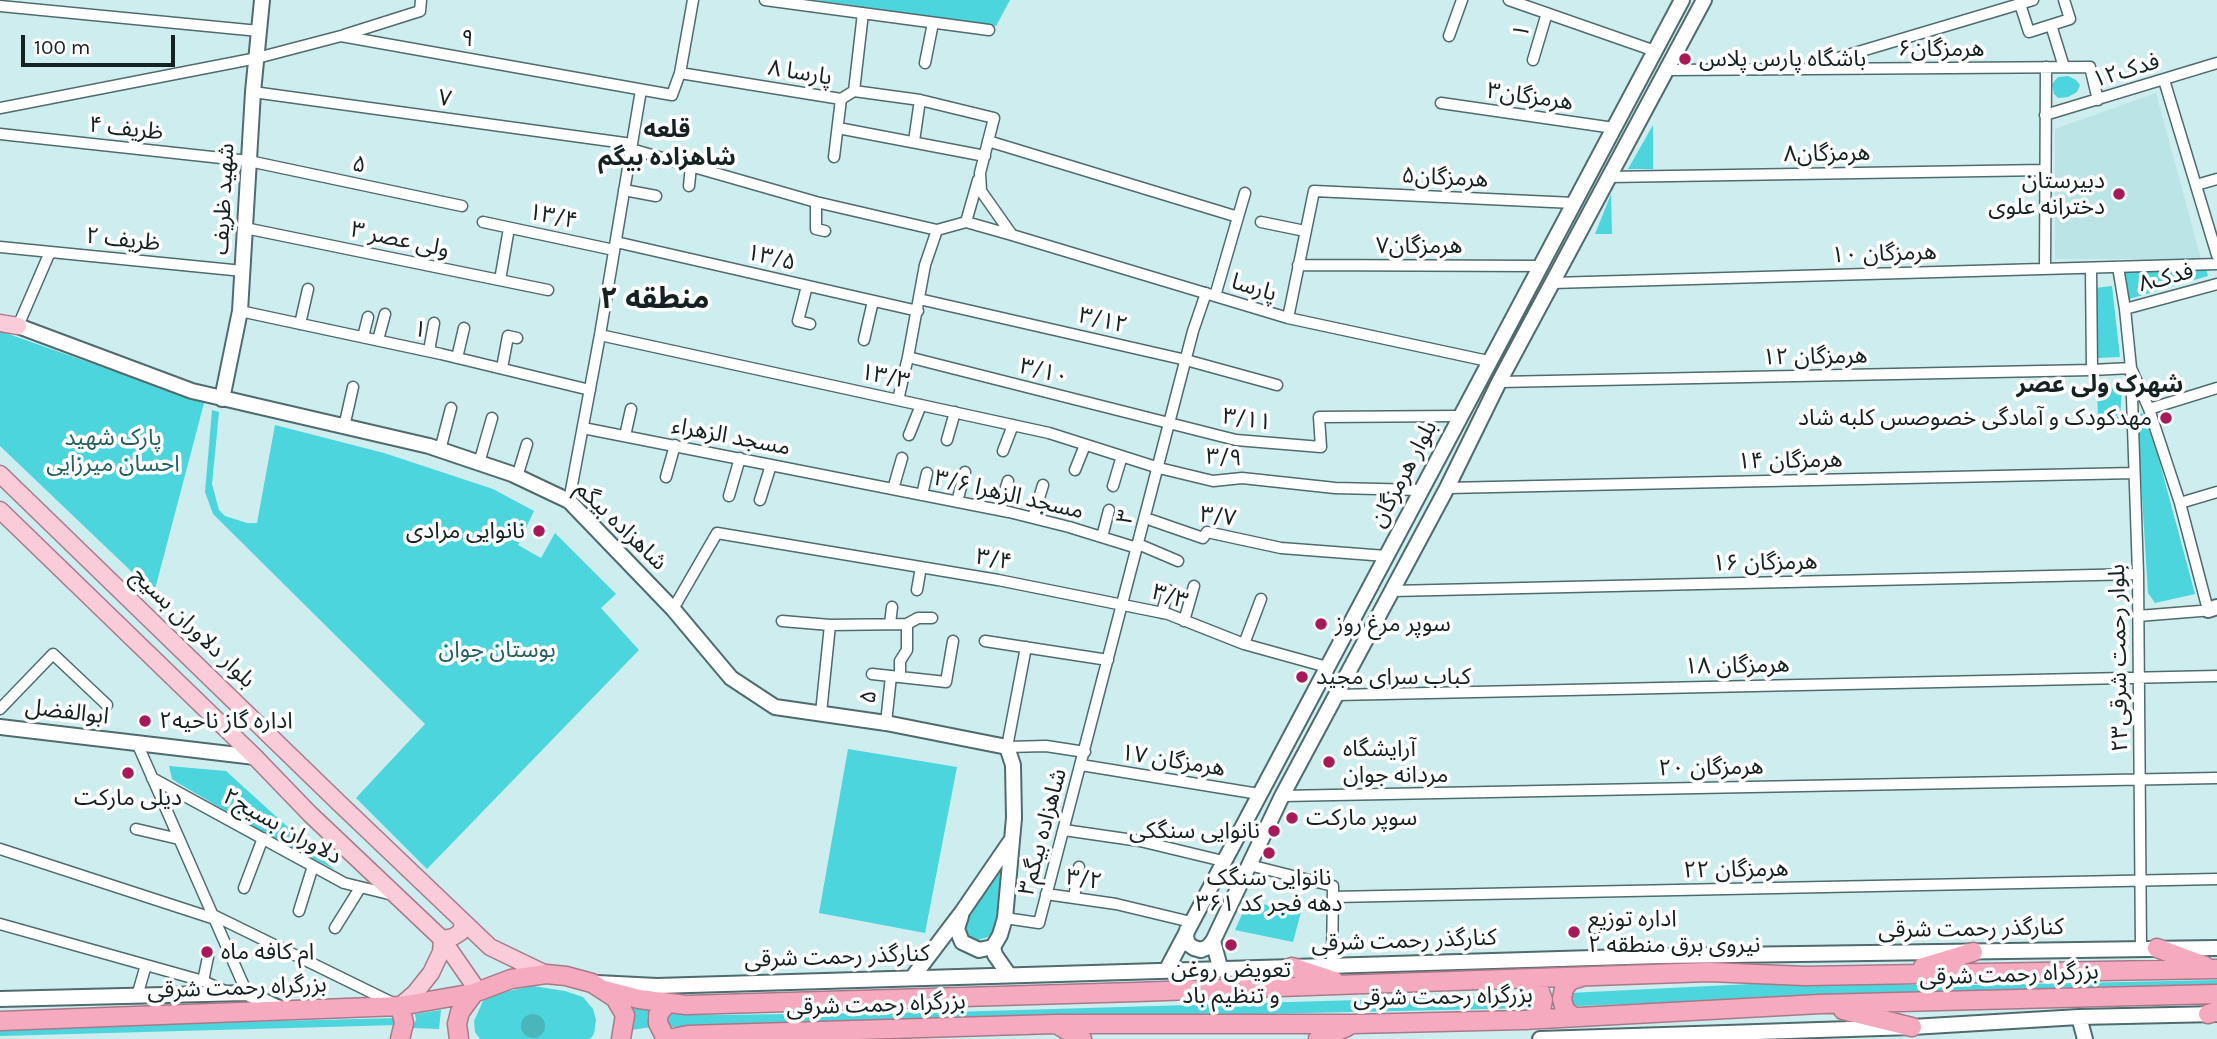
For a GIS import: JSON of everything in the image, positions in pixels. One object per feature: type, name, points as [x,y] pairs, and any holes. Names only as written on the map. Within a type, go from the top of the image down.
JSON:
[{"type":"highway","points":[[2149,948],[2216,969]]},
{"type":"highway","points":[[1899,974],[1973,953]]},
{"type":"highway","points":[[1292,967],[1347,985]]},
{"type":"highway","name":"بزرگراه رحمت شرقی","points":[[0,1021],[400,1006],[476,992],[511,979],[546,974],[566,976],[639,999],[686,1005],[1709,972],[1805,976],[2216,969]]},
{"type":"highway","points":[[1582,977],[1571,980],[1564,988],[1562,999],[1565,1010],[1574,1017],[1585,1018]]},
{"type":"highway","points":[[1520,979],[1531,982],[1539,989],[1543,1000],[1541,1011],[1533,1019],[1523,1020]]},
{"type":"highway","points":[[598,986],[615,998],[625,1015],[621,1039]]},
{"type":"highway","points":[[459,1039],[457,1024],[460,1012],[476,992]]},
{"type":"highway","name":"بزرگراه رحمت شرقی","points":[[668,1039],[688,1035],[1056,1024],[1353,1024],[1523,1020],[1820,1004],[2217,994]]},
{"type":"highway","points":[[667,1003],[658,1015],[658,1023],[668,1039]]},
{"type":"highway","points":[[1820,1004],[1912,1027]]},
{"type":"highway","points":[[400,1006],[404,1023],[400,1039]]},
{"type":"highway","points":[[1056,1024],[1082,1039]]},
{"type":"highway","points":[[1318,1039],[1353,1024]]},
{"type":"main road","points":[[0,320],[19,326]]},
{"type":"main road","name":"بلوار دلاوران بسیج","points":[[0,474],[490,947],[546,974]]},
{"type":"main road","points":[[0,510],[255,757],[310,814],[442,939],[476,992]]},
{"type":"main road","points":[[122,628],[140,609]]},
{"type":"main road","points":[[442,939],[461,932],[463,922]]},
{"type":"main road","points":[[400,1006],[415,993],[437,963],[442,939]]},
{"type":"street","name":"شهید ظریف","points":[[222,399],[240,311],[253,92],[262,0]]},
{"type":"street","points":[[341,37],[420,11],[421,0]]},
{"type":"street","points":[[680,73],[693,0]]},
{"type":"street","points":[[765,0],[989,30]]},
{"type":"street","points":[[1449,36],[1462,0]]},
{"type":"street","points":[[1509,0],[1655,51]]},
{"type":"street","name":"بلوار هرمزگان","points":[[1167,969],[1682,0]]},
{"type":"street","name":"بلوار هرمزگان","points":[[1213,941],[1282,796],[1447,488],[1499,382],[1704,0]]},
{"type":"street","points":[[1801,69],[2033,0]]},
{"type":"street","points":[[2020,4],[2029,32],[2070,19],[2064,0]]},
{"type":"street","points":[[0,6],[259,31]]},
{"type":"street","points":[[854,91],[863,13]]},
{"type":"street","name":"۱","points":[[1533,60],[1547,13]]},
{"type":"street","points":[[925,63],[933,23]]},
{"type":"street","points":[[2052,25],[2064,67]]},
{"type":"street","name":"۹","points":[[0,108],[257,58],[341,37],[672,95],[680,73]]},
{"type":"street","name":"فدک۱۲","points":[[2045,116],[2217,63]]},
{"type":"street","points":[[2045,269],[2046,67]]},
{"type":"street","name":"هرمزگان۶","points":[[1667,70],[2090,67],[2098,100]]},
{"type":"street","name":"۸ پارسا","points":[[680,73],[841,99],[854,91],[920,100],[994,118],[988,141]]},
{"type":"street","points":[[2164,80],[2217,256]]},
{"type":"street","points":[[569,502],[641,90]]},
{"type":"street","name":"۷","points":[[253,92],[631,146],[816,202],[937,230]]},
{"type":"street","points":[[834,157],[841,99]]},
{"type":"street","points":[[914,141],[920,100]]},
{"type":"street","name":"هرمزگان۳","points":[[1441,103],[1614,128]]},
{"type":"street","points":[[838,128],[985,156]]},
{"type":"street","name":"ظریف ۴","points":[[0,134],[249,161]]},
{"type":"street","points":[[898,400],[918,311],[925,265],[937,230],[967,222],[988,141],[1238,217]]},
{"type":"street","name":"۵","points":[[249,161],[462,206]]},
{"type":"street","points":[[689,186],[691,166]]},
{"type":"street","name":"هرمزگان۸","points":[[1608,177],[2045,170]]},
{"type":"street","points":[[980,173],[981,191],[1012,235]]},
{"type":"street","points":[[2196,185],[2217,179]]},
{"type":"street","points":[[624,190],[656,196]]},
{"type":"street","name":"هرمزگان۵","points":[[1305,232],[1314,191],[1574,203]]},
{"type":"street","name":"۳","points":[[1084,752],[1193,331],[1211,295],[1245,193]]},
{"type":"street","points":[[816,202],[816,229],[825,231]]},
{"type":"street","name":"۱۳/۴","points":[[484,222],[615,246]]},
{"type":"street","name":"پارسا","points":[[967,222],[1288,318],[1489,361]]},
{"type":"street","points":[[1261,222],[1305,232],[1288,318]]},
{"type":"street","name":"ولی عصر ۳","points":[[245,228],[548,290]]},
{"type":"street","points":[[500,280],[509,228]]},
{"type":"street","name":"۱۳/۵","points":[[615,246],[918,311]]},
{"type":"street","name":"ظریف ۲","points":[[0,247],[243,271]]},
{"type":"street","points":[[19,326],[50,252]]},
{"type":"street","name":"هرمزگان ۱۰","points":[[1552,283],[2217,264]]},
{"type":"street","name":"هرمزگان۷","points":[[1298,265],[1540,266]]},
{"type":"street","points":[[2118,267],[2131,368],[2149,409],[2214,609],[2138,616]]},
{"type":"street","points":[[2091,268],[2092,370]]},
{"type":"street","name":"فدک۸","points":[[2125,309],[2217,284]]},
{"type":"street","points":[[807,286],[798,321],[810,324]]},
{"type":"street","points":[[300,324],[308,289]]},
{"type":"street","name":"۳/۱۲","points":[[919,299],[1186,360],[1277,385]]},
{"type":"street","points":[[864,340],[873,301]]},
{"type":"street","name":"۱","points":[[240,311],[429,351],[590,390]]},
{"type":"street","points":[[378,340],[385,314]]},
{"type":"street","points":[[363,337],[368,317]]},
{"type":"street","points":[[429,351],[434,323]]},
{"type":"street","name":"شاهزاده بیگم","points":[[19,326],[124,367],[222,399],[440,450],[517,477],[569,502],[673,609],[731,678],[775,706],[886,723],[1007,747]]},
{"type":"street","points":[[457,358],[464,328]]},
{"type":"street","name":"۱۳/۳","points":[[600,335],[1013,425],[1085,444],[1158,468]]},
{"type":"street","points":[[502,368],[508,336],[517,338]]},
{"type":"street","name":"۳/۱۰","points":[[908,357],[1170,424]]},
{"type":"street","name":"هرمزگان ۱۲","points":[[1499,382],[2131,368]]},
{"type":"street","name":"بلوار رحمت شرقی۲۳","points":[[2131,368],[2138,574],[2141,880],[2149,948]]},
{"type":"street","points":[[344,427],[354,387]]},
{"type":"street","points":[[2149,409],[2217,388]]},
{"type":"street","points":[[909,435],[921,405]]},
{"type":"street","points":[[440,450],[451,408]]},
{"type":"street","points":[[625,436],[631,408]]},
{"type":"street","points":[[947,440],[955,412]]},
{"type":"street","name":"۳/۱۱","points":[[1170,424],[1236,440],[1321,447],[1319,417],[1460,416]]},
{"type":"street","points":[[479,463],[492,418]]},
{"type":"street","points":[[1003,451],[1013,425]]},
{"type":"street","name":"مسجد الزهراء","points":[[583,428],[871,485]]},
{"type":"street","points":[[517,477],[527,444]]},
{"type":"street","points":[[1075,470],[1085,444]]},
{"type":"street","points":[[666,477],[675,445]]},
{"type":"street","points":[[1113,486],[1122,456]]},
{"type":"street","points":[[729,496],[740,458]]},
{"type":"street","points":[[893,489],[902,458]]},
{"type":"street","points":[[760,500],[771,465]]},
{"type":"street","name":"۳/۹","points":[[1158,468],[1213,481],[1242,478],[1335,488],[1421,490]]},
{"type":"street","points":[[957,502],[965,472]]},
{"type":"street","name":"هرمزگان ۱۴","points":[[1447,488],[2134,472]]},
{"type":"street","points":[[922,495],[927,473]]},
{"type":"street","points":[[999,510],[1008,481]]},
{"type":"street","name":"مسجد الزهرا ۳/۶","points":[[871,485],[1033,518],[1138,546],[1178,561]]},
{"type":"street","points":[[1033,518],[1043,485]]},
{"type":"street","points":[[2180,503],[2217,492]]},
{"type":"street","points":[[1102,537],[1109,510]]},
{"type":"street","name":"۳/۷","points":[[1152,520],[1203,538],[1207,532],[1281,548],[1386,556]]},
{"type":"street","name":"۳/۴","points":[[673,609],[717,533],[1123,604]]},
{"type":"street","points":[[917,590],[921,567]]},
{"type":"street","name":"هرمزگان ۱۶","points":[[1392,591],[2138,574]]},
{"type":"street","points":[[1184,621],[1194,586]]},
{"type":"street","points":[[1162,613],[1168,590]]},
{"type":"street","points":[[1244,644],[1261,599]]},
{"type":"street","name":"۳/۳","points":[[1123,604],[1162,613],[1244,644],[1327,667]]},
{"type":"street","points":[[890,624],[892,607]]},
{"type":"street","points":[[782,621],[830,625],[907,624],[918,618],[932,618]]},
{"type":"street","name":"۵","points":[[886,723],[900,661],[907,650],[907,624]]},
{"type":"street","points":[[821,713],[830,625]]},
{"type":"street","points":[[872,674],[946,682],[953,641]]},
{"type":"street","points":[[985,641],[1108,660]]},
{"type":"street","points":[[1009,975],[995,955],[993,947],[1005,918],[1015,793],[1013,765],[1007,747],[1026,648]]},
{"type":"street","points":[[0,709],[53,654],[107,705]]},
{"type":"street","name":"هرمزگان ۱۸","points":[[1336,695],[2217,676]]},
{"type":"street","name":"ابوالفضل","points":[[0,727],[255,757]]},
{"type":"street","points":[[137,743],[247,993]]},
{"type":"street","points":[[1007,747],[1046,746],[1084,752]]},
{"type":"street","name":"۳شاهزاده بیگم","points":[[1005,918],[1039,923],[1084,752]]},
{"type":"street","name":"هرمزگان ۱۷","points":[[1081,765],[1259,794]]},
{"type":"street","name":"دلاوران بسیج۲","points":[[152,778],[344,883],[399,897]]},
{"type":"street","name":"هرمزگان ۲۰","points":[[1282,796],[2217,778]]},
{"type":"street","points":[[136,830],[179,839]]},
{"type":"street","points":[[1064,830],[1140,841],[1223,861]]},
{"type":"street","points":[[244,888],[263,838]]},
{"type":"street","points":[[912,978],[1011,841]]},
{"type":"street","points":[[0,849],[214,917],[400,1006]]},
{"type":"street","points":[[299,911],[313,866]]},
{"type":"street","points":[[1249,866],[1333,886],[1332,966]]},
{"type":"street","points":[[1074,898],[1079,867]]},
{"type":"street","name":"هرمزگان ۲۲","points":[[1333,897],[2217,879]]},
{"type":"street","points":[[335,928],[360,888]]},
{"type":"street","name":"۳/۲","points":[[1046,894],[1116,904],[1189,926]]},
{"type":"street","points":[[962,912],[957,929],[962,942],[979,950],[993,947]]},
{"type":"street","points":[[0,925],[203,981],[231,994]]},
{"type":"street","points":[[1189,926],[1186,937],[1188,944],[1194,948],[1201,950],[1213,941]]},
{"type":"street","points":[[1213,941],[1220,967]]},
{"type":"street","name":"کنارگذر رحمت شرقی","points":[[598,986],[1660,956],[2217,948]]},
{"type":"street","points":[[203,981],[208,957]]},
{"type":"street","points":[[137,996],[146,965]]},
{"type":"street","points":[[0,999],[247,993],[286,1011]]},
{"type":"street","points":[[1540,1039],[1912,1027],[2079,1017],[2214,1013]]},
{"type":"street","points":[[2079,1017],[2085,1039]]},
{"type":"shaded area","name":"دبیرستان دخترانه علوی","points":[[2156,93],[2201,259],[2055,259],[2055,129]]},
{"type":"shaded area","points":[[533,1014],[542,1017],[545,1026],[542,1035],[533,1038],[524,1035],[521,1026],[524,1017]]},
{"type":"green space","points":[[815,0],[1010,0],[996,26]]},
{"type":"green space","points":[[2068,76],[2080,85],[2077,92],[2058,98],[2054,94],[2052,84],[2058,77]]},
{"type":"green space","points":[[1653,125],[1653,169],[1628,169]]},
{"type":"green space","points":[[1611,194],[1612,234],[1595,234]]},
{"type":"green space","points":[[2206,268],[2208,276],[2129,299],[2123,270]]},
{"type":"green space","points":[[2112,286],[2120,357],[2098,358],[2095,288]]},
{"type":"green space","name":"پارک شهید احسان میرزایی","points":[[0,331],[204,403],[154,593],[0,446]]},
{"type":"green space","points":[[2122,387],[2120,420],[2098,418],[2097,388]]},
{"type":"green space","name":"بوستان جوان","points":[[212,410],[219,412],[212,484],[219,510],[225,516],[247,523],[257,523],[275,425],[384,453],[493,489],[534,511],[518,545],[541,558],[555,533],[616,594],[601,608],[639,650],[427,869],[356,798],[425,724],[213,514],[205,492]]},
{"type":"green space","points":[[2143,413],[2158,456],[2195,594],[2155,603],[2148,593],[2137,415]]},
{"type":"green space","points":[[848,749],[957,767],[925,933],[819,913]]},
{"type":"green space","points":[[169,766],[226,771],[334,869],[279,842],[178,783],[172,779]]},
{"type":"green space","points":[[1005,858],[999,914],[994,930],[988,937],[972,939],[964,929],[965,920]]},
{"type":"green space","points":[[1248,901],[1301,912],[1293,942],[1235,930]]},
{"type":"green space","points":[[2217,980],[2217,989],[1972,996],[1801,995],[1578,1006],[1571,1004],[1569,993],[1811,981],[1983,985]]},
{"type":"green space","points":[[533,986],[583,997],[593,1009],[596,1020],[594,1034],[590,1039],[480,1039],[475,1032],[474,1021],[483,1001],[499,993]]},
{"type":"green space","points":[[1529,995],[1536,1001],[1533,1008],[668,1027],[664,1023],[667,1013],[715,1015],[951,1012]]},
{"type":"green space","points":[[632,1008],[650,1010],[647,1016],[652,1027],[631,1030]]},
{"type":"green space","points":[[441,1010],[439,1029],[412,1028],[416,1020],[415,1014]]},
{"type":"green space","points":[[397,1018],[398,1025],[0,1036],[0,1028]]},
{"type":"place","name":"باشگاه پارس پلاس","points":[[1685,59]]},
{"type":"place","name":"دبیرستان دخترانه علوی","points":[[2119,194]]},
{"type":"place","name":"مهدکودک و آمادگی خصوصس کلبه شاد","points":[[2166,418]]},
{"type":"place","name":"نانوایی مرادی","points":[[539,531]]},
{"type":"place","name":"سوپر مرغ روز","points":[[1321,624]]},
{"type":"place","name":"کباب سرای مجید","points":[[1302,677]]},
{"type":"place","name":"اداره گاز ناحیه۲","points":[[145,721]]},
{"type":"place","name":"آرایشگاه مردانه جوان","points":[[1329,762]]},
{"type":"place","name":"دیلی مارکت","points":[[128,773]]},
{"type":"place","name":"سوپر مارکت","points":[[1292,818]]},
{"type":"place","name":"نانوایی سنگکی","points":[[1274,831]]},
{"type":"place","name":"نانوایی سنگک دهه فجر کد ۳۶۱","points":[[1269,853]]},
{"type":"place","name":"اداره توزیع نیروی برق منطقه ۲","points":[[1574,932]]},
{"type":"place","name":"تعویض روغن و تنظیم باد","points":[[1231,945]]},
{"type":"place","name":"ام کافه ماه","points":[[207,952]]},
{"type":"district","name":"قلعه شاهزاده بیگم","points":[[667,144]]},
{"type":"district","name":"منطقه ۲","points":[[655,299]]},
{"type":"district","name":"شهرک ولی عصر","points":[[2100,385]]}]
